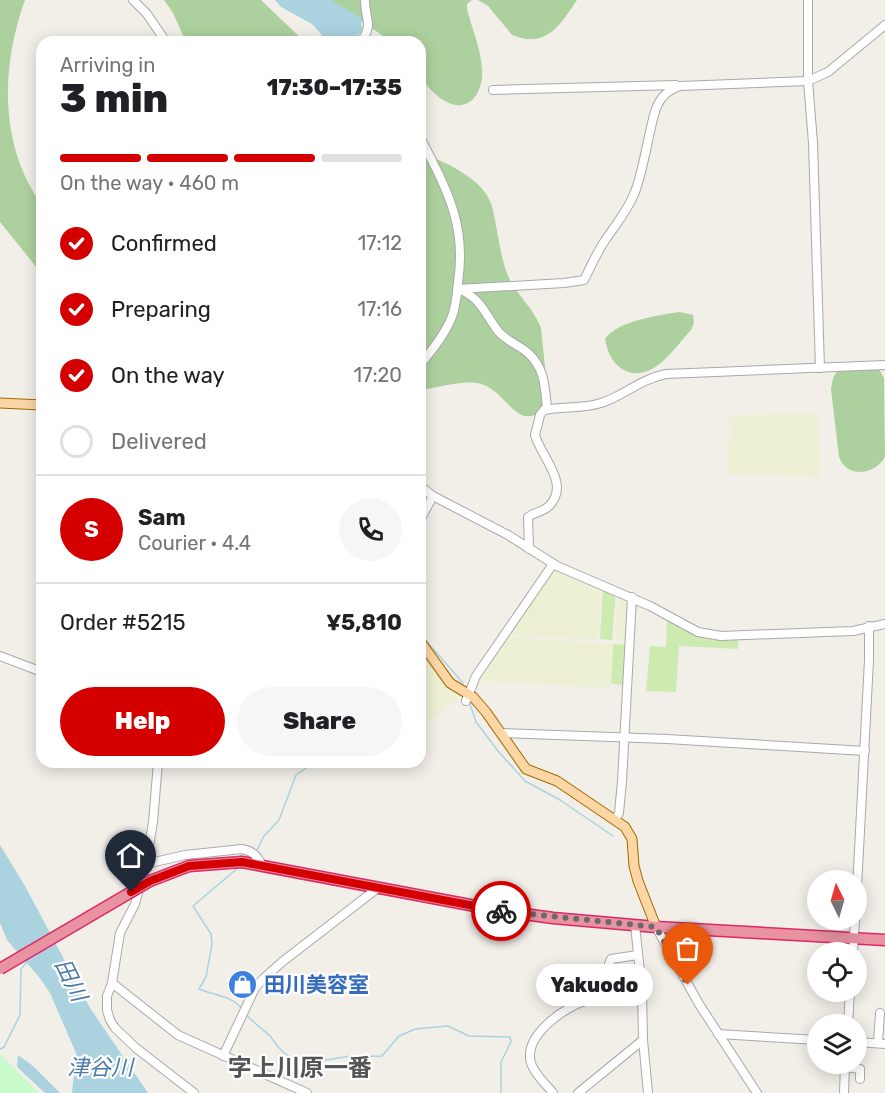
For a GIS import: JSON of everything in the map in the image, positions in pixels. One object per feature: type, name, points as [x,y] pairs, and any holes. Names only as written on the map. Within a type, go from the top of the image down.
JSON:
[{"type":"highway","points":[[0,969],[150,881],[189,866],[260,861],[502,911],[635,926],[885,940]]},
{"type":"main road","points":[[0,403],[36,405]]},
{"type":"main road","points":[[426,649],[450,683],[486,712],[526,769],[557,781],[625,826],[632,839],[634,866],[638,881],[656,927]]},
{"type":"street","points":[[133,0],[147,14],[162,36]]},
{"type":"street","points":[[365,0],[365,11],[369,24],[365,36]]},
{"type":"street","points":[[808,0],[808,81],[813,143],[820,368]]},
{"type":"street","points":[[493,90],[808,81],[828,72],[885,26]]},
{"type":"street","points":[[457,289],[584,280],[601,248],[624,215],[635,192],[658,103],[670,90],[680,86]]},
{"type":"street","points":[[426,149],[440,176],[457,220],[461,252],[454,311],[447,328],[426,357]]},
{"type":"street","points":[[457,289],[478,301],[502,334],[534,360],[545,382],[547,409]]},
{"type":"street","points":[[529,549],[528,517],[548,507],[554,500],[556,490],[554,470],[536,435],[540,415],[547,409],[601,404],[655,376],[885,365]]},
{"type":"street","points":[[426,491],[508,535],[553,564],[632,597],[698,632],[711,636],[854,631],[885,624]]},
{"type":"street","points":[[426,509],[433,496]]},
{"type":"street","points":[[468,698],[476,675],[553,564]]},
{"type":"street","points":[[615,820],[619,813],[632,597]]},
{"type":"street","points":[[858,870],[869,626]]},
{"type":"street","points":[[0,656],[36,670]]},
{"type":"street","points":[[501,732],[865,751]]},
{"type":"street","points":[[153,768],[157,775]]},
{"type":"street","points":[[158,768],[146,864],[135,904],[120,933],[107,1010],[116,1028],[136,1048],[194,1093]]},
{"type":"street","points":[[146,864],[185,855],[228,849],[250,850],[260,861]]},
{"type":"street","points":[[223,1056],[255,988],[282,962],[379,887]]},
{"type":"street","points":[[635,926],[642,991],[643,1040],[648,1093]]},
{"type":"street","points":[[656,927],[699,1004],[757,1093]]},
{"type":"street","points":[[854,930],[854,942]]},
{"type":"street","points":[[612,996],[609,964],[611,959],[638,955]]},
{"type":"street","points":[[112,983],[178,1035],[308,1093]]},
{"type":"street","points":[[553,1093],[534,1070],[530,1060],[532,1046],[543,1028],[578,1004],[642,991]]},
{"type":"street","points":[[880,1013],[881,1044]]},
{"type":"street","points":[[718,1034],[807,1039]]},
{"type":"street","points":[[578,1093],[643,1040]]},
{"type":"street","points":[[844,1093],[845,1074]]},
{"type":"street","points":[[860,1074],[860,1079]]},
{"type":"green space","points":[[0,0],[25,0],[11,53],[8,107],[18,158],[36,195],[36,267],[0,222]]},
{"type":"green space","points":[[164,0],[261,0],[299,36],[183,36]]},
{"type":"green space","points":[[324,0],[472,0],[467,4],[467,9],[482,69],[482,78],[477,93],[473,99],[460,105],[443,100],[426,84],[426,36],[382,36]]},
{"type":"green space","points":[[478,0],[577,0],[565,18],[551,32],[543,37],[524,39],[512,35],[488,6]]},
{"type":"green space","points":[[426,155],[462,172],[481,187],[488,196],[509,278],[541,328],[549,404],[538,413],[529,416],[521,415],[491,389],[481,384],[459,383],[426,389]]},
{"type":"green space","points":[[680,312],[693,315],[694,323],[691,330],[662,362],[644,372],[635,373],[624,370],[613,361],[605,339],[611,333],[628,323]]},
{"type":"green space","points":[[868,365],[879,369],[884,378],[885,457],[875,468],[861,472],[848,469],[839,457],[831,389],[833,378],[839,368]]},
{"type":"green space","points":[[818,414],[820,477],[728,474],[731,434],[728,416]]},
{"type":"green space","points":[[549,567],[601,586],[598,640],[507,635]]},
{"type":"green space","points":[[603,587],[616,592],[612,640],[600,639]]},
{"type":"green space","points":[[618,593],[632,599],[629,641],[615,640]]},
{"type":"green space","points":[[667,618],[701,636],[717,640],[738,640],[738,649],[679,646],[676,692],[646,691],[650,646],[666,647]]},
{"type":"green space","points":[[504,637],[613,644],[610,688],[476,681]]},
{"type":"green space","points":[[613,644],[628,645],[626,685],[611,684]]},
{"type":"green space","points":[[426,659],[446,684],[461,696],[426,724]]},
{"type":"green space","points":[[0,1054],[39,1093],[0,1093]]},
{"type":"water","points":[[275,0],[331,0],[361,18],[362,30],[358,36],[323,36],[312,24],[281,7]]},
{"type":"water","name":"津谷川","points":[[0,845],[25,886],[90,1008],[148,1093],[72,1093],[76,1053],[50,993],[7,940],[0,923]]},
{"type":"water","name":"津谷川","points":[[18,1055],[33,1066],[60,1093],[45,1093],[17,1067]]},
{"type":"waterway","points":[[426,641],[463,683]]},
{"type":"waterway","points":[[469,701],[476,722],[525,781],[560,800],[613,836]]},
{"type":"waterway","points":[[256,852],[264,836],[279,820],[296,775],[306,768]]},
{"type":"waterway","points":[[239,867],[193,906],[211,934],[212,944],[206,977],[199,989],[227,998],[241,1008]]},
{"type":"waterway","points":[[0,1049],[4,1047],[20,1015],[21,969],[27,962]]},
{"type":"waterway","points":[[246,1014],[270,1036],[286,1055],[310,1062],[354,1056],[382,1056],[399,1036],[415,1029],[448,1026],[469,1036],[510,1037],[511,1042],[501,1062],[501,1093]]},
{"type":"way so far","points":[[501,911],[656,927],[688,985]]},
{"type":"place","name":"田川美容室","points":[[243,984]]},
{"type":"place","name":"Yakuodo","points":[[688,985]]},
{"type":"district","name":"字上川原一番","points":[[300,1068]]},
{"type":"route","points":[[131,892],[150,881],[189,866],[242,862],[501,911]]},
{"type":"water label","name":"田川","points":[[71,980]]}]
